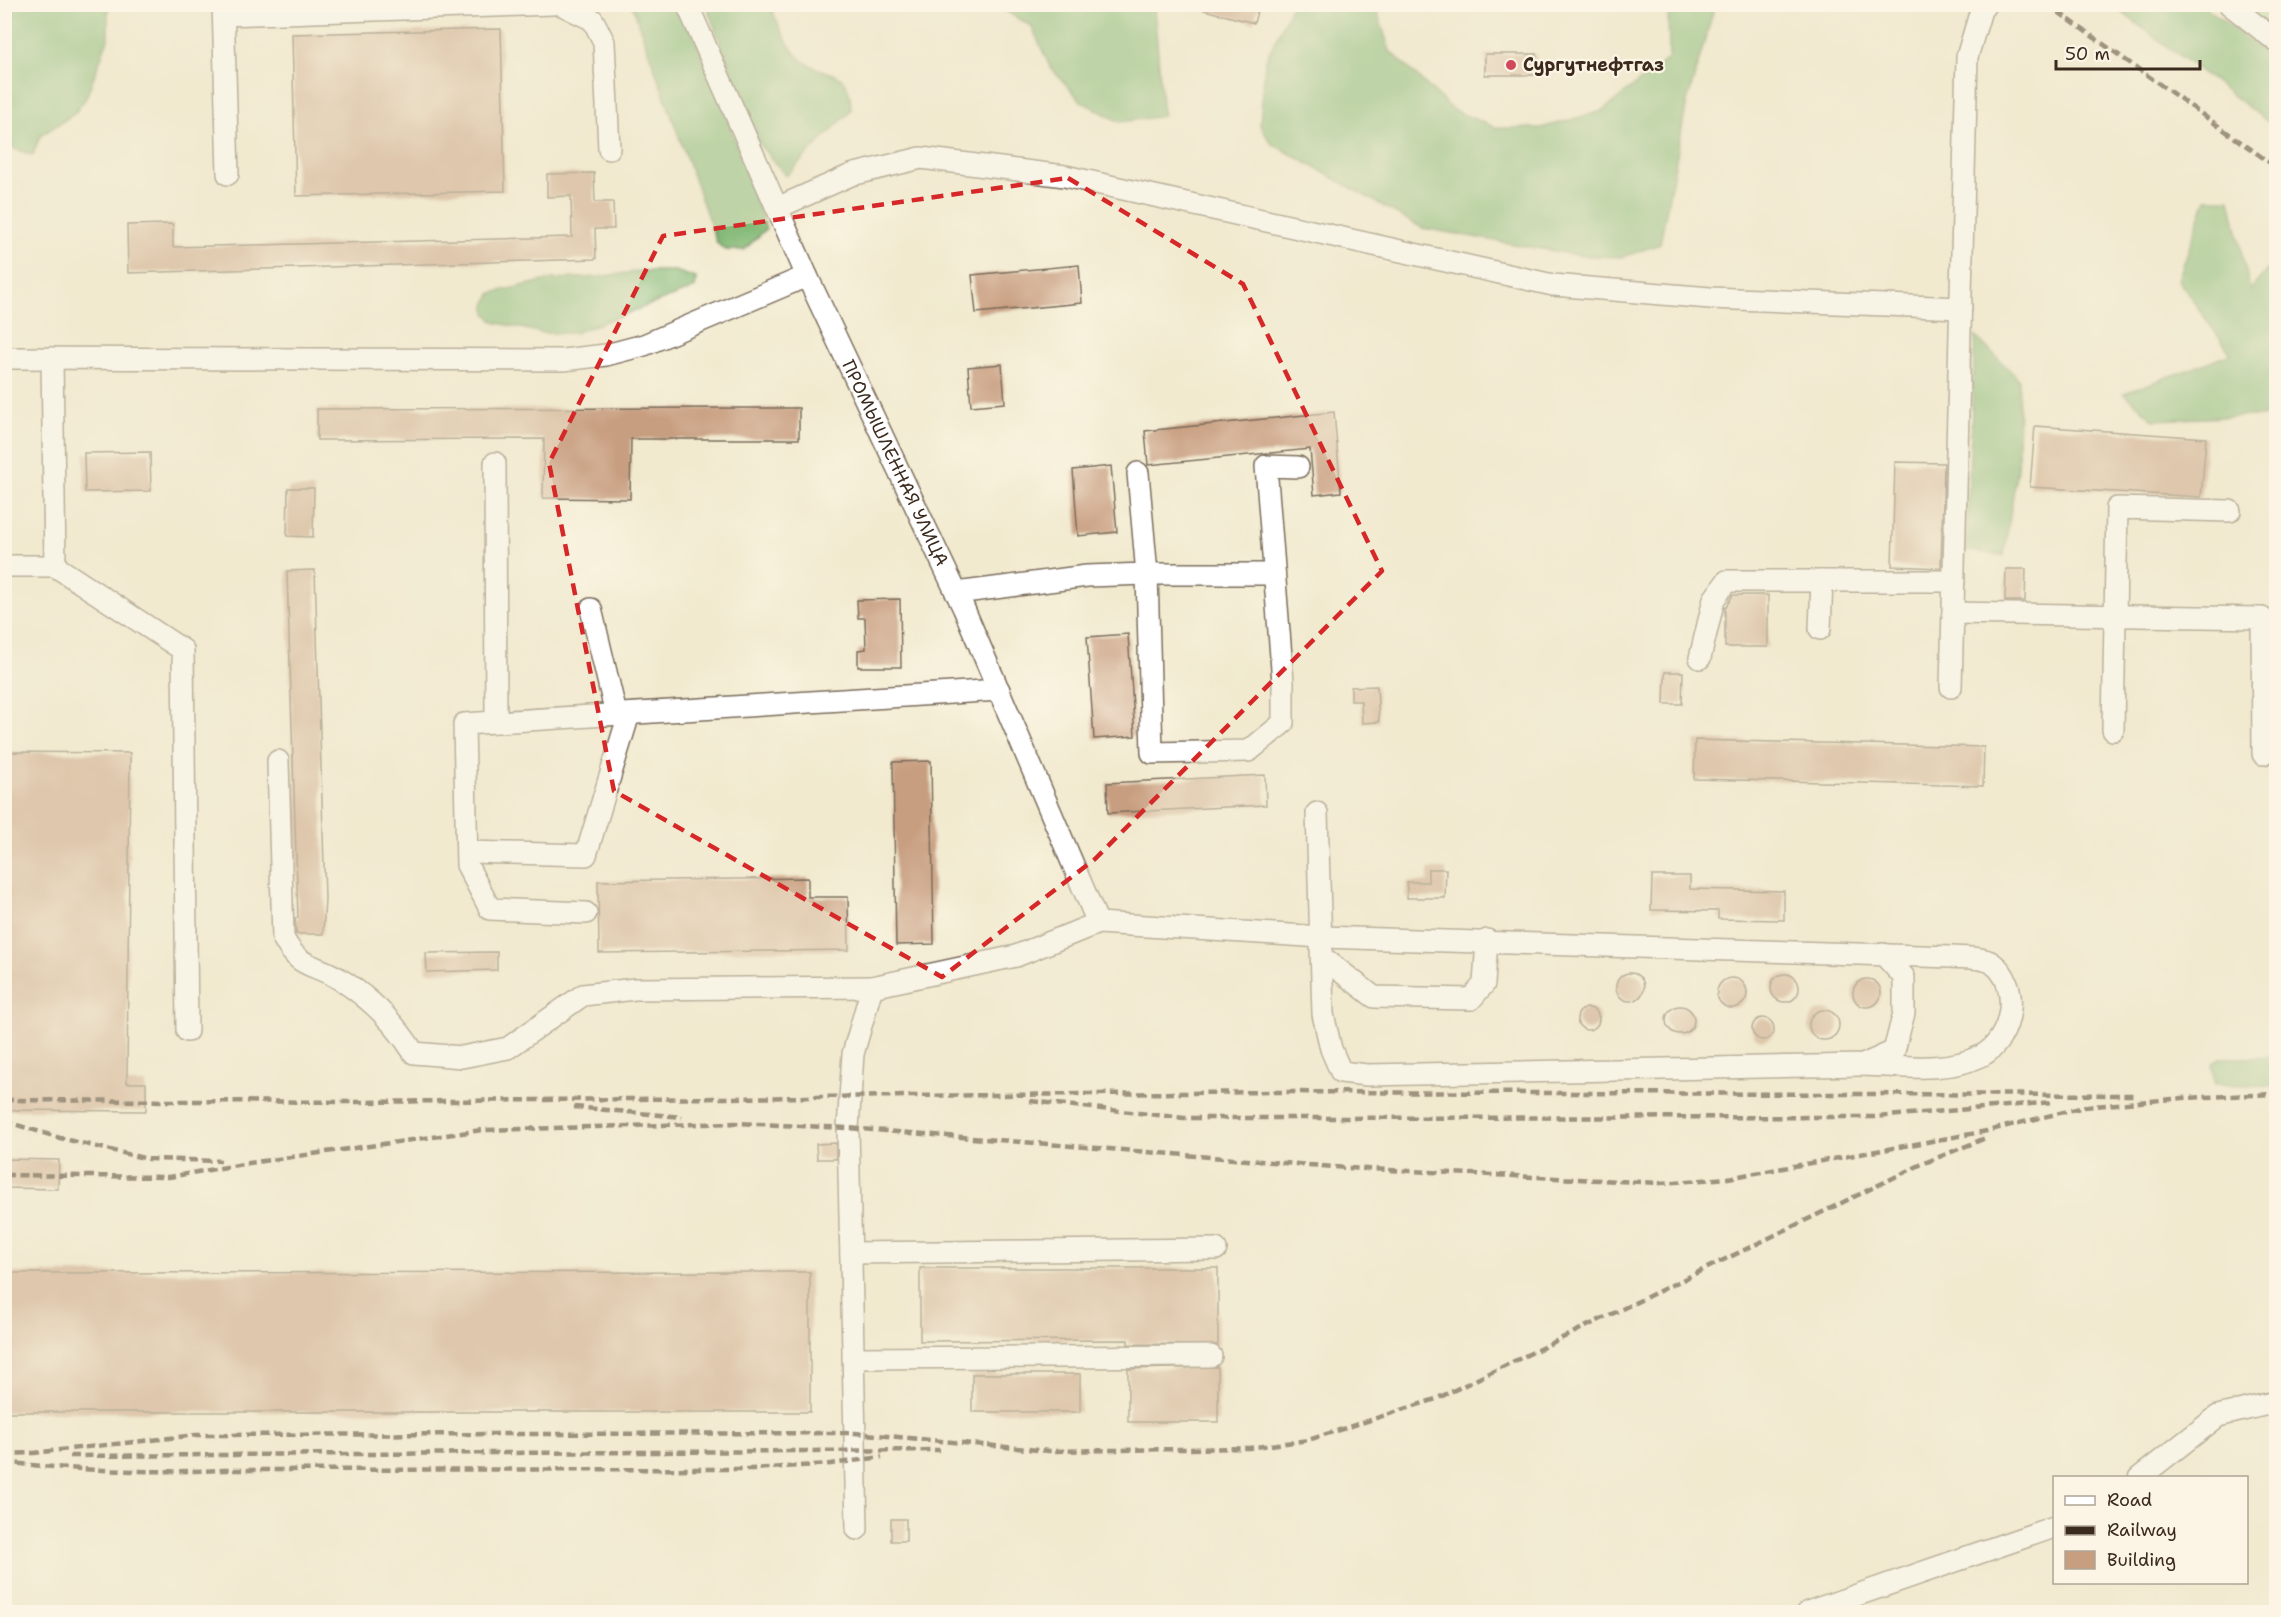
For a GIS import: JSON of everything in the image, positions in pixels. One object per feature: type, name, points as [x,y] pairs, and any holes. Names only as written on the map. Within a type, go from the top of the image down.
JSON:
[{"type":"street","points":[[228,174],[224,10],[553,4]]},
{"type":"street","points":[[560,4],[593,20],[604,42],[609,148]]},
{"type":"street","name":"ПРОМЫШЛЕННАЯ УЛИЦА","points":[[687,4],[807,276],[956,593],[1098,923]]},
{"type":"street","points":[[1951,687],[1967,57],[1981,10],[1986,4]]},
{"type":"street","points":[[2229,4],[2277,41]]},
{"type":"street","points":[[777,208],[851,176],[921,158],[1065,176],[1553,285],[1710,298],[1961,308]]},
{"type":"street","points":[[4,358],[564,360],[606,355],[644,345],[807,276]]},
{"type":"street","points":[[52,358],[55,566]]},
{"type":"street","points":[[495,463],[496,722]]},
{"type":"street","points":[[1138,472],[1147,573],[1152,753],[1249,751],[1283,723],[1283,681],[1266,466],[1298,467]]},
{"type":"street","points":[[2113,730],[2116,508],[2230,511]]},
{"type":"street","points":[[4,566],[55,566],[183,650],[187,1030]]},
{"type":"street","points":[[956,593],[1002,585],[1087,576],[1147,573],[1274,574]]},
{"type":"street","points":[[1700,658],[1714,599],[1727,580],[1954,580]]},
{"type":"street","points":[[1820,629],[1822,580]]},
{"type":"street","points":[[467,852],[586,855],[623,714],[591,609]]},
{"type":"street","points":[[1953,613],[2262,618],[2263,754]]},
{"type":"street","points":[[586,913],[490,909],[467,865],[464,724],[999,690]]},
{"type":"street","points":[[278,761],[283,938],[294,957],[337,978],[375,1005],[414,1053],[462,1057],[508,1048],[583,995],[635,989],[872,987],[1016,956],[1098,923],[1322,947],[1486,940],[1883,954],[1990,961],[2006,976],[2011,993],[2011,1010],[1996,1042],[1983,1055],[1961,1064],[1929,1067],[1863,1065],[1367,1076],[1341,1072],[1331,1049],[1323,1014],[1322,947],[1317,813]]},
{"type":"street","points":[[1322,947],[1374,997],[1471,999],[1484,984],[1486,940]]},
{"type":"street","points":[[1863,1065],[1894,1051],[1904,1013],[1904,977],[1883,954]]},
{"type":"street","points":[[857,1529],[848,1128],[853,1054],[872,987]]},
{"type":"street","points":[[851,1253],[1216,1250]]},
{"type":"street","points":[[853,1358],[1211,1356]]},
{"type":"street","points":[[2142,1476],[2218,1416],[2277,1402]]},
{"type":"street","points":[[1808,1612],[2053,1528]]},
{"type":"highlighted area","points":[[1068,178],[1243,284],[1382,571],[1095,859],[942,977],[614,791],[549,463],[663,236]]},
{"type":"green space","points":[[4,5],[108,5],[108,39],[86,98],[74,114],[40,136],[33,155],[12,148],[5,123]]},
{"type":"green space","points":[[632,5],[681,5],[723,106],[766,229],[744,250],[725,250],[717,243]]},
{"type":"green space","points":[[706,5],[770,5],[783,35],[797,56],[812,66],[837,76],[847,86],[851,111],[786,176],[759,144]]},
{"type":"green space","points":[[996,5],[1154,5],[1163,116],[1120,122],[1082,102],[1050,67],[1032,27]]},
{"type":"green space","points":[[1292,5],[1378,5],[1377,11],[1390,51],[1453,110],[1497,128],[1541,128],[1602,111],[1669,58],[1668,5],[1715,5],[1687,102],[1660,244],[1623,257],[1582,256],[1422,228],[1271,143],[1260,125],[1265,62]]},
{"type":"green space","points":[[2112,5],[2203,5],[2276,61],[2276,128]]},
{"type":"green space","points":[[2241,5],[2276,5],[2276,22],[2264,23]]},
{"type":"green space","points":[[2206,199],[2230,199],[2250,290],[2276,260],[2276,415],[2154,420],[2124,393],[2231,354],[2178,280]]},
{"type":"green space","points":[[641,271],[675,271],[696,278],[695,288],[574,333],[543,333],[494,322],[486,313],[486,303],[492,293],[552,279],[598,277]]},
{"type":"green space","points":[[1975,336],[2019,379],[2018,461],[2004,556],[1966,550]]},
{"type":"green space","points":[[2276,1057],[2276,1086],[2215,1084],[2212,1064],[2221,1058]]},
{"type":"building","points":[[1205,4],[1259,4],[1254,23],[1204,10]]},
{"type":"building","points":[[501,29],[505,191],[296,196],[292,34]]},
{"type":"building","name":"Сургутнефтгаз","points":[[1485,54],[1536,54],[1536,75],[1485,75]]},
{"type":"building","points":[[594,173],[595,202],[613,202],[614,229],[595,229],[596,259],[128,273],[127,225],[173,224],[173,247],[572,237],[571,196],[547,197],[547,174]]},
{"type":"building","points":[[1079,265],[1082,303],[976,313],[972,275]]},
{"type":"building","points":[[1002,364],[1005,403],[971,406],[968,367]]},
{"type":"building","points":[[799,408],[799,439],[631,439],[630,499],[543,498],[544,439],[317,440],[317,409]]},
{"type":"building","points":[[1334,412],[1341,492],[1314,495],[1310,449],[1148,465],[1145,431]]},
{"type":"building","points":[[2035,426],[2206,438],[2201,497],[2030,487]]},
{"type":"building","points":[[150,452],[151,491],[85,492],[84,453]]},
{"type":"building","points":[[1895,462],[1944,463],[1941,568],[1892,566]]},
{"type":"building","points":[[1111,466],[1117,532],[1078,536],[1073,470]]},
{"type":"building","points":[[288,488],[314,488],[313,537],[287,536]]},
{"type":"building","points":[[2006,569],[2026,569],[2025,601],[2005,601]]},
{"type":"building","points":[[315,570],[325,899],[323,934],[296,934],[295,918],[298,918],[287,571]]},
{"type":"building","points":[[1733,595],[1768,595],[1768,647],[1725,647],[1725,608]]},
{"type":"building","points":[[900,599],[901,667],[858,667],[858,650],[866,649],[865,618],[858,618],[857,600]]},
{"type":"building","points":[[1128,634],[1135,736],[1094,739],[1087,637]]},
{"type":"building","points":[[1665,672],[1683,672],[1682,704],[1664,704]]},
{"type":"building","points":[[1377,686],[1379,722],[1362,723],[1361,701],[1351,701],[1351,687]]},
{"type":"building","points":[[1695,740],[1984,747],[1983,786],[1694,779]]},
{"type":"building","points":[[4,752],[130,753],[127,1083],[146,1083],[146,1111],[4,1110]]},
{"type":"building","points":[[931,761],[934,944],[896,945],[893,762]]},
{"type":"building","points":[[1265,775],[1266,805],[1108,813],[1107,783]]},
{"type":"building","points":[[1428,869],[1446,869],[1445,898],[1407,898],[1407,882],[1428,882]]},
{"type":"building","points":[[1652,876],[1690,876],[1690,889],[1784,891],[1784,920],[1718,919],[1718,911],[1651,910]]},
{"type":"building","points":[[808,878],[808,897],[848,897],[849,950],[599,953],[598,881]]},
{"type":"building","points":[[497,952],[497,970],[427,972],[426,953]]},
{"type":"building","points":[[1630,973],[1640,977],[1644,987],[1640,997],[1630,1001],[1620,997],[1616,987],[1620,977]]},
{"type":"building","points":[[1785,974],[1795,978],[1799,988],[1795,998],[1785,1002],[1775,998],[1771,988],[1775,978]]},
{"type":"building","points":[[1732,978],[1743,982],[1747,993],[1743,1004],[1732,1008],[1721,1004],[1717,993],[1721,982]]},
{"type":"building","points":[[1867,979],[1877,983],[1881,993],[1877,1003],[1867,1007],[1857,1003],[1853,993],[1857,983]]},
{"type":"building","points":[[1680,1006],[1690,1010],[1694,1020],[1690,1030],[1680,1034],[1670,1030],[1666,1020],[1670,1010]]},
{"type":"building","points":[[1588,1008],[1596,1011],[1599,1019],[1596,1027],[1588,1030],[1580,1027],[1577,1019],[1580,1011]]},
{"type":"building","points":[[1824,1010],[1835,1014],[1839,1025],[1835,1036],[1824,1040],[1813,1036],[1809,1025],[1813,1014]]},
{"type":"building","points":[[1763,1018],[1771,1021],[1774,1029],[1771,1037],[1763,1040],[1755,1037],[1752,1029],[1755,1021]]},
{"type":"building","points":[[836,1143],[836,1159],[817,1159],[816,1144]]},
{"type":"building","points":[[4,1159],[59,1160],[58,1189],[4,1188]]},
{"type":"building","points":[[920,1268],[1218,1268],[1218,1345],[1128,1344],[1128,1340],[920,1341]]},
{"type":"building","points":[[810,1272],[810,1412],[4,1412],[4,1273]]},
{"type":"building","points":[[1218,1367],[1218,1422],[1128,1422],[1128,1369]]},
{"type":"building","points":[[972,1374],[1080,1374],[1080,1412],[972,1412]]},
{"type":"building","points":[[891,1519],[906,1519],[906,1541],[891,1541]]},
{"type":"railway","points":[[2047,4],[2276,167]]},
{"type":"railway","points":[[4,1100],[358,1102],[1272,1092],[2134,1095]]},
{"type":"railway","points":[[4,1175],[169,1177],[249,1163],[482,1130],[735,1123],[848,1128],[1347,1168],[1661,1183],[1728,1178],[1987,1131],[2084,1107],[2183,1098],[2276,1094]]},
{"type":"railway","points":[[1030,1101],[1184,1118],[1875,1117],[2054,1102]]},
{"type":"railway","points":[[574,1107],[682,1117]]},
{"type":"railway","points":[[4,1121],[60,1138],[148,1159],[221,1161]]},
{"type":"railway","points":[[4,1454],[34,1453],[196,1435],[855,1433],[1049,1451],[1249,1448],[1308,1440],[1436,1399],[1922,1164],[1988,1137]]},
{"type":"railway","points":[[70,1456],[940,1450]]},
{"type":"railway","points":[[4,1462],[141,1471],[752,1469],[831,1464],[882,1457]]},
{"type":"place","name":"Сургутнефтгаз","points":[[1511,65]]}]
